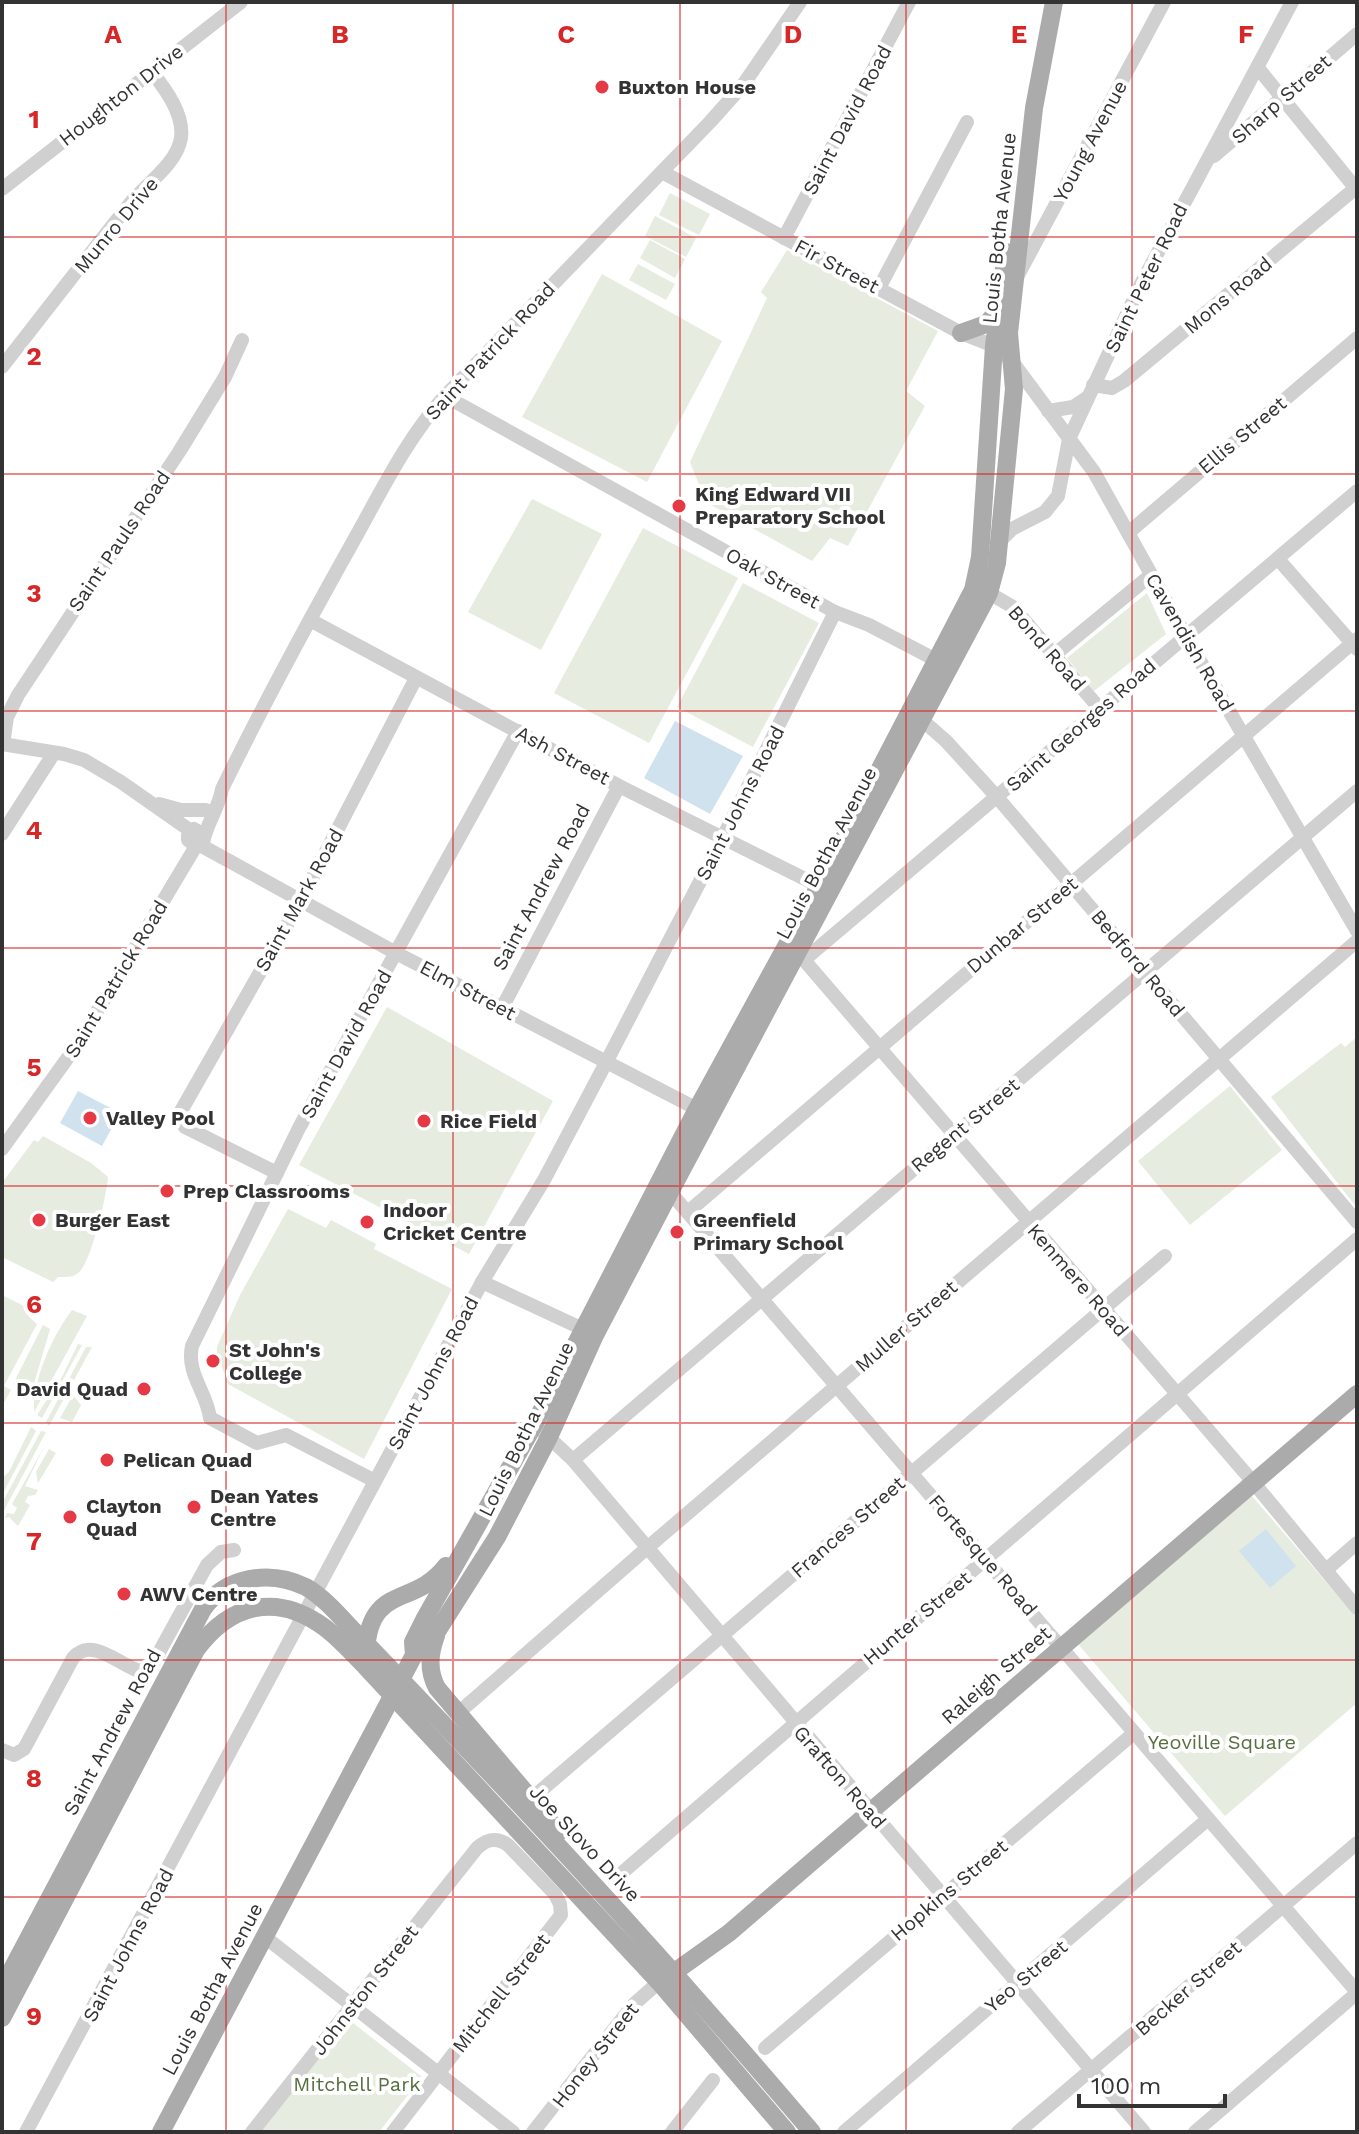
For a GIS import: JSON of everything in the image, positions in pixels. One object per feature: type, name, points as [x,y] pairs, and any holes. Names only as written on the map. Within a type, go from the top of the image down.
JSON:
[{"type":"main road","name":"Louis Botha Avenue","points":[[917,715],[936,660],[964,608],[977,574],[998,311],[1023,107],[1043,2]]},
{"type":"main road","name":"Louis Botha Avenue","points":[[411,1662],[413,1642],[704,1113],[917,715],[989,593],[997,563],[1014,389],[1009,333],[1034,108],[1054,2]]},
{"type":"main road","points":[[961,333],[986,324],[998,311]]},
{"type":"main road","name":"Louis Botha Avenue","points":[[161,2132],[411,1662],[425,1649],[497,1537],[549,1437],[595,1335],[670,1192],[704,1113],[800,958],[825,889]]},
{"type":"main road","name":"Raleigh Street","points":[[667,1977],[729,1933],[1357,1394]]},
{"type":"main road","points":[[365,1666],[369,1625],[377,1611],[435,1579],[491,1498]]},
{"type":"main road","points":[[238,1581],[272,1578],[299,1584],[316,1593]]},
{"type":"main road","name":"Saint Andrew Road","points":[[2,1988],[195,1622],[207,1602],[238,1581]]},
{"type":"main road","name":"Joe Slovo Drive","points":[[316,1593],[600,1891],[782,2128]]},
{"type":"main road","points":[[259,1607],[283,1608],[303,1615]]},
{"type":"main road","name":"Saint Andrew Road","points":[[2,2018],[196,1650],[222,1621],[259,1607]]},
{"type":"main road","name":"Joe Slovo Drive","points":[[303,1615],[331,1632],[365,1666],[667,1977],[812,2132]]},
{"type":"main road","points":[[438,1630],[431,1654],[431,1675],[442,1696],[598,1876],[602,1886],[600,1891]]},
{"type":"street","name":"Houghton Drive","points":[[2,189],[241,2]]},
{"type":"street","name":"Saint Patrick Road","points":[[196,838],[206,810],[222,789],[259,712],[410,441],[445,396],[731,99],[800,2]]},
{"type":"street","name":"Saint David Road","points":[[784,238],[909,2]]},
{"type":"street","name":"Young Avenue","points":[[1016,280],[1164,2]]},
{"type":"street","name":"Saint Peter Road","points":[[999,542],[1012,529],[1045,512],[1058,496],[1069,439],[1161,243],[1292,2]]},
{"type":"street","name":"Sharp Street","points":[[1205,164],[1357,34]]},
{"type":"street","points":[[1258,68],[1356,189]]},
{"type":"street","name":"Munro Drive","points":[[2,367],[179,146],[181,132],[178,114],[152,72]]},
{"type":"street","points":[[879,288],[967,122]]},
{"type":"street","name":"Fir Street","points":[[662,172],[961,333],[994,346],[1011,360]]},
{"type":"street","name":"Mons Road","points":[[1048,411],[1073,407],[1091,391],[1117,387],[1356,189]]},
{"type":"street","name":"Ellis Street","points":[[1128,533],[1357,338]]},
{"type":"street","name":"Saint Pauls Road","points":[[2,744],[9,710],[179,452],[225,377],[242,340]]},
{"type":"street","name":"Cavendish Road","points":[[1011,360],[1094,472],[1357,931]]},
{"type":"street","name":"Oak Street","points":[[445,396],[835,612],[869,625],[936,660]]},
{"type":"street","points":[[1064,474],[1079,468],[1094,472]]},
{"type":"street","name":"Saint Georges Road","points":[[800,958],[997,797],[1357,491]]},
{"type":"street","points":[[1278,559],[1355,644]]},
{"type":"street","points":[[1054,655],[1151,575]]},
{"type":"street","name":"Bond Road","points":[[989,593],[1013,607],[1100,709]]},
{"type":"street","name":"Saint Johns Road","points":[[26,2132],[482,1282],[544,1180],[722,839],[835,612]]},
{"type":"street","name":"Ash Street","points":[[310,620],[619,786],[825,889]]},
{"type":"street","name":"Dunbar Street","points":[[688,1212],[1355,644]]},
{"type":"street","name":"Saint Mark Road","points":[[277,1173],[187,1128],[180,1119],[181,1111],[300,902],[416,678]]},
{"type":"street","name":"Bedford Road","points":[[917,715],[997,797],[1357,1222]]},
{"type":"street","name":"Saint David Road","points":[[375,1481],[286,1435],[257,1443],[210,1418],[191,1364],[192,1346],[277,1173],[518,731]]},
{"type":"street","points":[[2,744],[54,753],[2,834]]},
{"type":"street","name":"Elm Street","points":[[54,753],[72,756],[97,767],[227,860],[300,902],[704,1113]]},
{"type":"street","name":"Saint Andrew Road","points":[[502,1008],[619,786]]},
{"type":"street","name":"Saint Patrick Road","points":[[2,1149],[77,1045],[172,885],[177,868],[221,799],[222,789]]},
{"type":"street","name":"Regent Street","points":[[573,1460],[1357,791]]},
{"type":"street","points":[[140,797],[181,810],[206,810]]},
{"type":"street","name":"Muller Street","points":[[457,1714],[1357,941]]},
{"type":"street","name":"Kenmere Road","points":[[800,958],[1253,1482],[1357,1608]]},
{"type":"street","name":"Fortesque Road","points":[[670,1192],[1357,1992]]},
{"type":"street","name":"Hunter Street","points":[[623,1872],[1357,1239]]},
{"type":"street","name":"Frances Street","points":[[531,1799],[1165,1256]]},
{"type":"street","points":[[482,1282],[583,1329]]},
{"type":"street","name":"Grafton Road","points":[[534,1425],[573,1460],[1144,2132]]},
{"type":"street","points":[[1326,1570],[1357,1543]]},
{"type":"street","points":[[2,1750],[14,1755],[24,1749],[80,1650],[90,1648],[139,1671],[151,1667],[210,1560],[221,1552],[234,1550]]},
{"type":"street","points":[[238,1581],[259,1607]]},
{"type":"street","name":"Hopkins Street","points":[[765,2048],[1134,1733]]},
{"type":"street","name":"Yeo Street","points":[[844,2132],[1208,1819]]},
{"type":"street","name":"Mitchell Street","points":[[393,2132],[561,1915],[555,1894],[508,1845],[493,1840],[477,1848]]},
{"type":"street","name":"Becker Street","points":[[1018,2132],[1357,1843]]},
{"type":"street","name":"Johnston Street","points":[[252,2132],[477,1848]]},
{"type":"street","points":[[265,1937],[513,2132]]},
{"type":"street","name":"Honey Street","points":[[533,2132],[633,2005],[667,1977]]},
{"type":"street","points":[[1195,2132],[1357,1992]]},
{"type":"street","points":[[672,2132],[713,2080]]},
{"type":"green space","points":[[670,193],[710,214],[699,235],[659,215]]},
{"type":"green space","points":[[655,216],[696,238],[686,257],[645,236]]},
{"type":"green space","points":[[650,240],[685,259],[675,278],[640,258]]},
{"type":"green space","points":[[787,250],[938,331],[906,391],[925,406],[848,546],[830,538],[812,561],[702,500],[702,492],[690,462],[767,298],[761,292]]},
{"type":"green space","points":[[638,264],[675,284],[666,300],[629,280]]},
{"type":"green space","points":[[602,274],[722,341],[647,482],[522,417]]},
{"type":"green space","points":[[532,499],[602,534],[541,650],[468,612]]},
{"type":"green space","points":[[643,528],[738,578],[649,743],[554,693]]},
{"type":"green space","points":[[743,583],[819,623],[753,747],[677,707]]},
{"type":"green space","points":[[1147,593],[1166,634],[1094,691],[1067,658]]},
{"type":"green space","name":"Rice Field","points":[[387,1007],[553,1101],[469,1254],[299,1165]]},
{"type":"green space","points":[[1357,1037],[1357,1208],[1271,1097],[1341,1043],[1345,1047]]},
{"type":"green space","points":[[1230,1086],[1282,1150],[1190,1225],[1138,1161]]},
{"type":"green space","points":[[43,1136],[91,1163],[108,1177],[98,1225],[85,1263],[76,1274],[58,1277],[53,1282],[2,1257],[2,1183],[34,1140],[38,1142]]},
{"type":"green space","points":[[288,1209],[326,1228],[331,1220],[376,1244],[374,1249],[452,1289],[364,1459],[228,1384],[217,1354],[217,1347],[240,1295]]},
{"type":"green space","points":[[2,1295],[26,1307],[29,1317],[37,1324],[4,1386],[11,1390],[2,1406]]},
{"type":"green space","points":[[72,1310],[87,1316],[34,1412],[36,1386],[45,1358]]},
{"type":"green space","points":[[43,1325],[50,1329],[30,1397],[13,1384]]},
{"type":"green space","points":[[78,1344],[82,1345],[42,1418],[37,1415],[62,1377]]},
{"type":"green space","points":[[86,1347],[92,1347],[49,1426],[46,1422]]},
{"type":"green space","points":[[73,1395],[81,1405],[72,1422],[60,1418]]},
{"type":"green space","points":[[31,1427],[36,1431],[2,1495],[2,1478],[9,1472]]},
{"type":"green space","points":[[41,1431],[46,1432],[2,1514],[2,1503]]},
{"type":"green space","points":[[44,1447],[25,1486],[38,1490],[35,1495],[28,1496],[25,1502],[30,1505],[18,1526],[9,1517],[5,1518],[7,1513],[14,1514],[17,1508],[12,1504]]},
{"type":"green space","points":[[49,1449],[56,1453],[38,1483],[36,1472]]},
{"type":"green space","name":"Yeoville Square","points":[[1252,1496],[1357,1618],[1357,1703],[1225,1816],[1078,1644]]},
{"type":"green space","name":"Mitchell Park","points":[[348,2019],[422,2077],[379,2132],[260,2132]]},
{"type":"water","points":[[675,721],[743,756],[710,814],[644,778]]},
{"type":"water","name":"Valley Pool","points":[[78,1091],[120,1113],[102,1146],[60,1123]]},
{"type":"water","points":[[1266,1529],[1296,1566],[1270,1588],[1239,1551]]},
{"type":"place","name":"Buxton House","points":[[602,87]]},
{"type":"place","name":"King Edward VII Preparatory School","points":[[679,506]]},
{"type":"place","name":"Valley Pool","points":[[90,1118]]},
{"type":"place","name":"Rice Field","points":[[424,1121]]},
{"type":"place","name":"Prep Classrooms","points":[[167,1191]]},
{"type":"place","name":"Burger East","points":[[39,1220]]},
{"type":"place","name":"Indoor Cricket Centre","points":[[367,1222]]},
{"type":"place","name":"Greenfield Primary School","points":[[677,1232]]},
{"type":"place","name":"St John's College","points":[[213,1361]]},
{"type":"place","name":"David Quad","points":[[144,1389]]},
{"type":"place","name":"Pelican Quad","points":[[107,1460]]},
{"type":"place","name":"Dean Yates Centre","points":[[194,1507]]},
{"type":"place","name":"Clayton Quad","points":[[70,1517]]},
{"type":"place","name":"AWV Centre","points":[[124,1594]]}]
